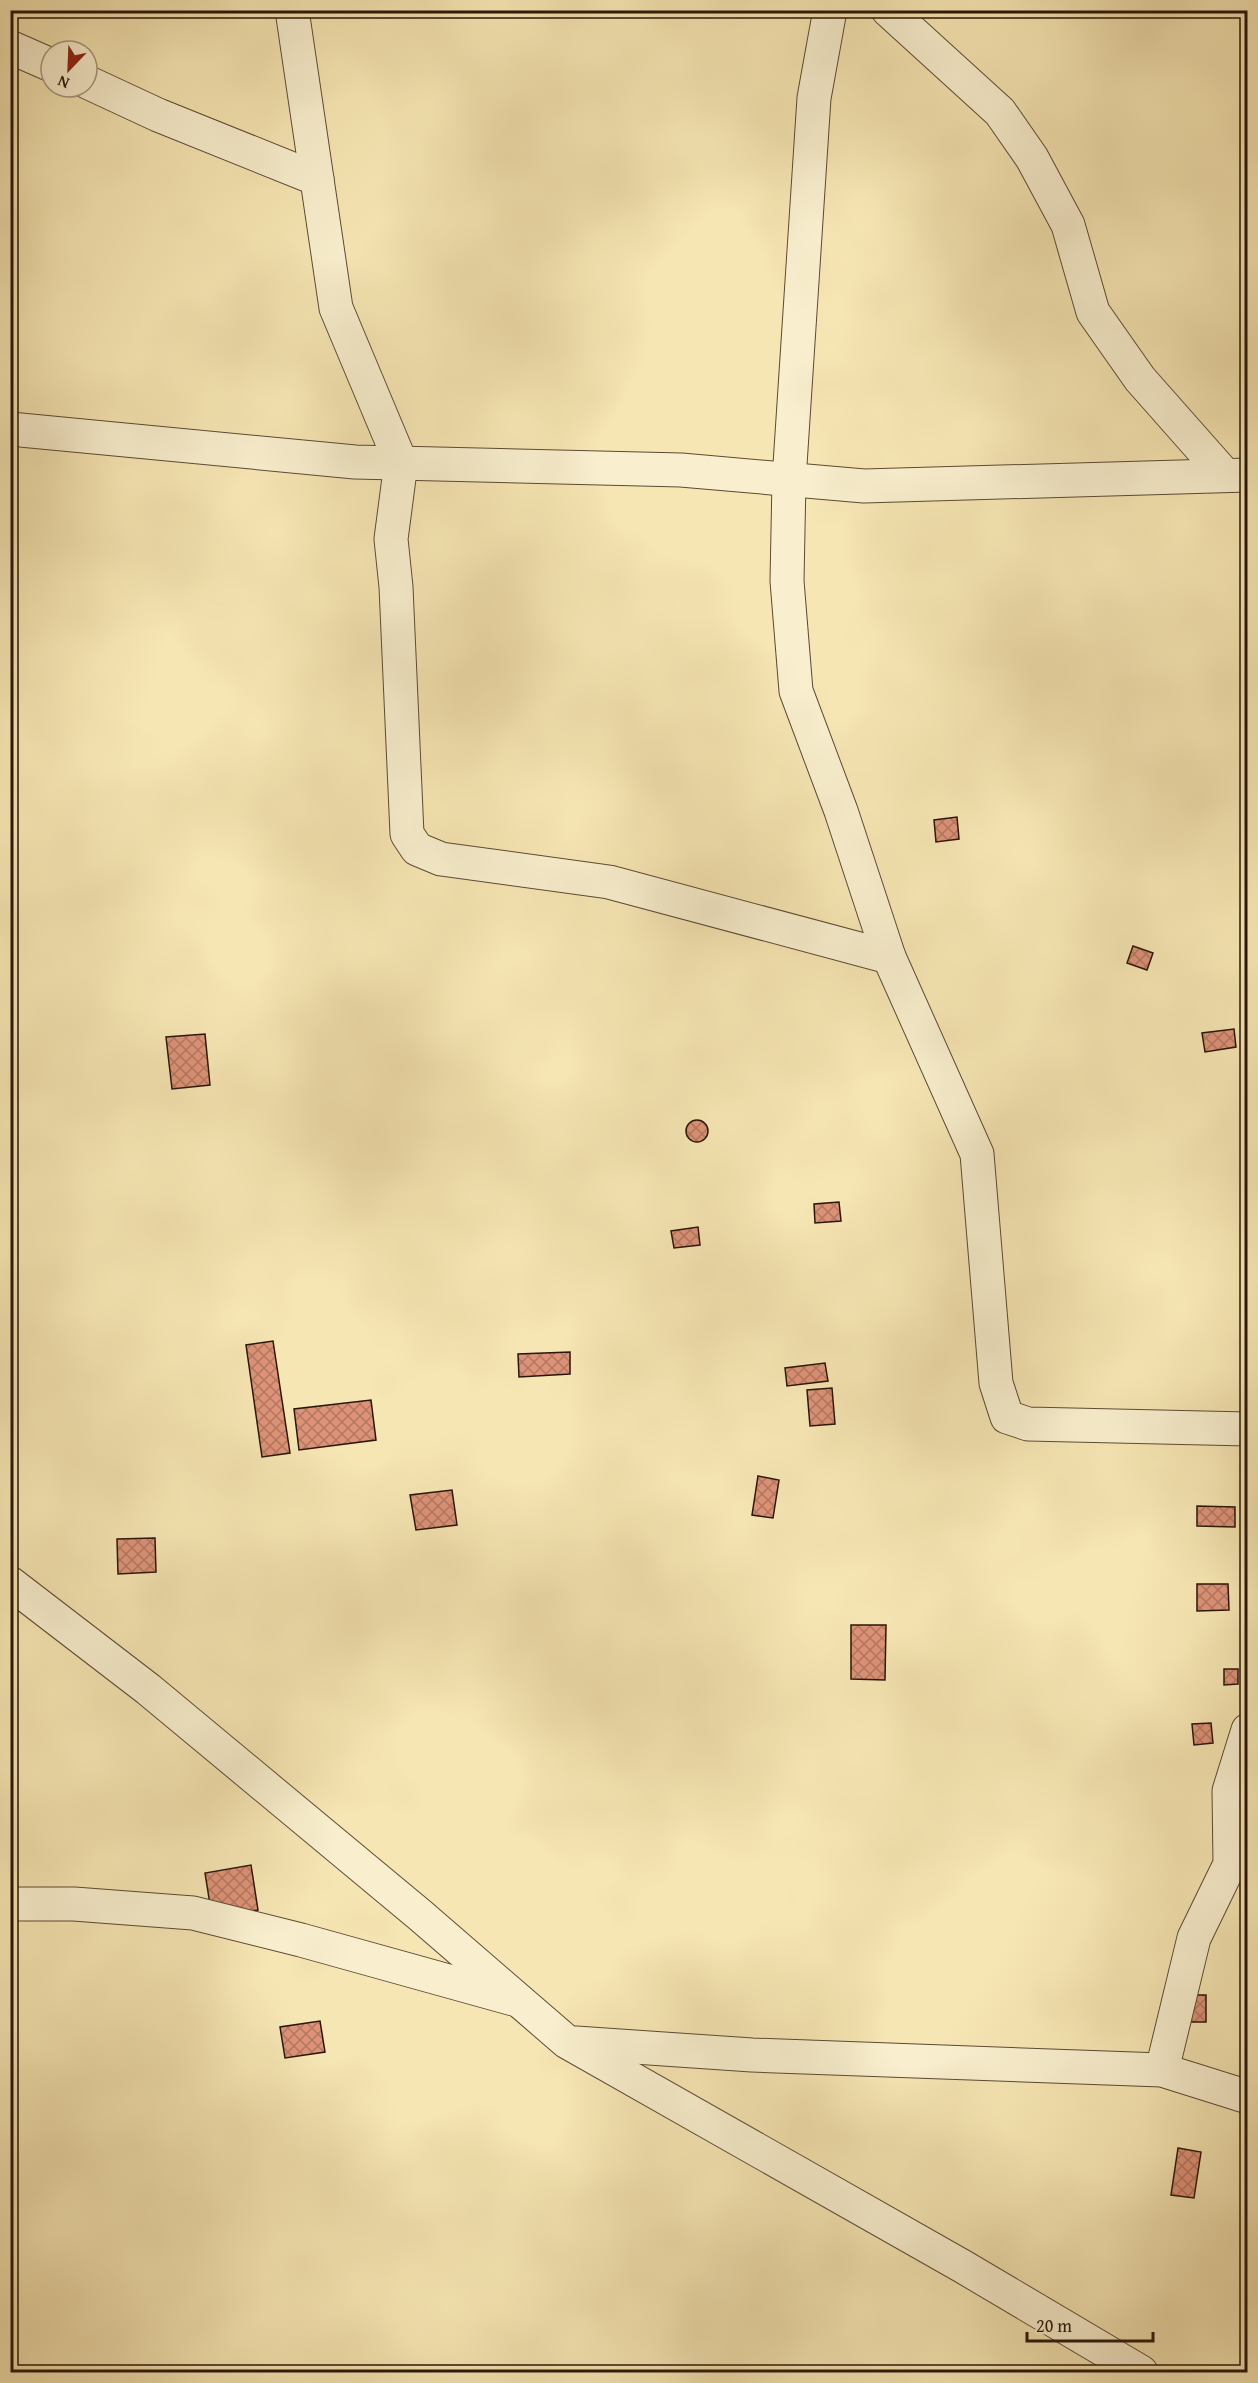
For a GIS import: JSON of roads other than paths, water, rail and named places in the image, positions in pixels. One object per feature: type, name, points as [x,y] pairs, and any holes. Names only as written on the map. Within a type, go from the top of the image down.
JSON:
[{"type":"street","points":[[292,10],[336,308],[401,463],[391,539],[396,587],[407,834],[417,849],[441,859],[609,882],[889,957]]},
{"type":"street","points":[[830,10],[814,98],[789,480],[787,581],[796,691],[841,811],[889,957],[977,1154],[996,1383],[1007,1417],[1028,1424],[1248,1429]]},
{"type":"street","points":[[888,10],[1000,112],[1032,158],[1068,225],[1092,312],[1140,379],[1236,475]]},
{"type":"street","points":[[10,47],[39,60]]},
{"type":"street","points":[[99,88],[158,115],[317,179]]},
{"type":"street","points":[[10,429],[355,462],[681,470],[864,486],[1236,475]]},
{"type":"street","points":[[10,1583],[148,1689],[567,2042],[952,2260],[1141,2373]]},
{"type":"street","points":[[1162,2070],[1194,1938],[1230,1864],[1229,1791],[1248,1730]]},
{"type":"street","points":[[10,1904],[74,1904],[193,1913],[301,1940],[521,2002]]},
{"type":"street","points":[[567,2042],[752,2055],[1162,2070],[1248,2097]]}]
